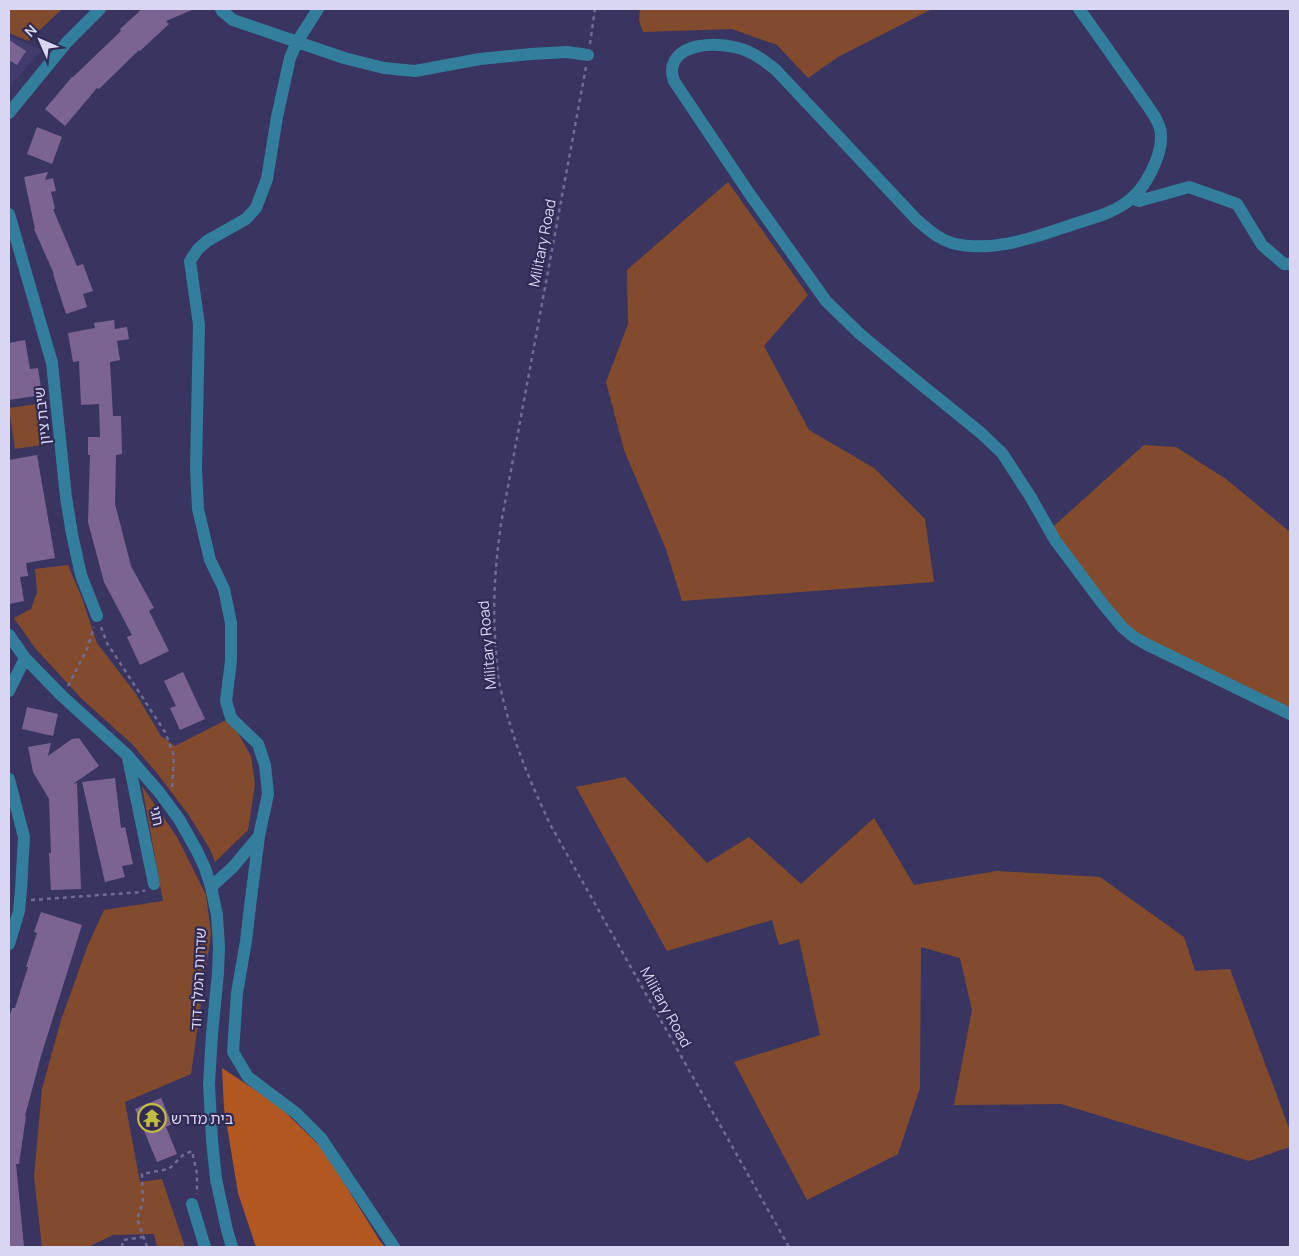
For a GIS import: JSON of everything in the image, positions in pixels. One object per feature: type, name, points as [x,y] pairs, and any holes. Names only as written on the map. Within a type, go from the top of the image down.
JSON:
[{"type":"street","points":[[9,113],[67,42],[100,9]]},
{"type":"street","points":[[221,9],[233,20],[344,58],[384,68],[416,71],[480,59],[531,54],[567,52],[588,55]]},
{"type":"street","points":[[318,9],[297,42],[290,58],[277,117],[267,179],[256,208],[246,219],[207,241],[198,249],[190,261],[199,325],[196,468],[198,509],[210,560],[224,589],[231,623],[231,661],[226,701],[231,718],[258,744],[265,765],[268,794],[237,993],[233,1052],[248,1077],[296,1113],[321,1138],[394,1247]]},
{"type":"street","points":[[1079,9],[1156,120],[1162,133],[1160,150],[1154,166],[1144,183],[1132,198],[1117,208],[1031,238],[1000,245],[972,246],[951,243],[937,236],[918,220],[775,70],[758,57],[738,48],[714,45],[696,46],[684,51],[676,60],[672,69],[674,82],[826,301],[860,334],[981,432],[1002,453],[1030,496],[1055,540],[1122,627],[1146,644],[1290,714]]},
{"type":"street","points":[[1132,198],[1139,201],[1188,187],[1236,204],[1262,244],[1284,264],[1290,264]]},
{"type":"street","name":"שיבת ציון","points":[[9,214],[52,363],[66,497],[72,534],[81,574],[98,616]]},
{"type":"street","name":"שדרות המלך דוד","points":[[9,635],[25,658],[62,696],[128,755],[179,819],[198,851],[205,868],[217,915],[219,947],[210,1084],[212,1140],[216,1179],[232,1247]]},
{"type":"street","points":[[9,691],[25,658]]},
{"type":"street","name":"חגי","points":[[128,755],[154,884]]},
{"type":"street","points":[[9,778],[24,837],[19,911],[9,944]]},
{"type":"street","points":[[211,887],[233,867],[260,836]]},
{"type":"street","points":[[192,1204],[205,1247]]},
{"type":"path","name":"Military Road","points":[[595,9],[496,558],[494,632],[498,674],[505,708],[516,744],[551,826],[788,1247]]},
{"type":"path","points":[[62,696],[87,649],[98,616]]},
{"type":"path","points":[[98,616],[107,642],[165,732],[174,756],[173,782],[169,806]]},
{"type":"path","points":[[20,901],[142,892],[154,884]]},
{"type":"path","points":[[147,1247],[137,1219],[143,1202],[142,1174],[169,1169],[182,1156],[192,1151],[197,1174],[197,1198],[192,1204]]},
{"type":"path","points":[[122,1247],[123,1240],[144,1237]]},
{"type":"shaded area","points":[[9,9],[62,9],[28,41],[9,33]]},
{"type":"shaded area","points":[[640,9],[932,9],[838,57],[808,78],[777,45],[732,29],[643,32],[639,20]]},
{"type":"shaded area","points":[[9,36],[42,50],[9,87]]},
{"type":"shaded area","points":[[728,182],[808,295],[764,346],[809,430],[874,468],[925,519],[934,582],[682,601],[666,549],[624,450],[606,382],[628,324],[627,270]]},
{"type":"shaded area","points":[[37,404],[42,445],[15,449],[9,408]]},
{"type":"shaded area","points":[[1144,445],[1176,447],[1226,479],[1290,532],[1290,720],[1128,640],[1045,534]]},
{"type":"shaded area","points":[[68,565],[82,598],[97,643],[136,694],[161,736],[175,746],[226,720],[238,733],[251,756],[255,784],[248,830],[215,862],[210,849],[188,814],[157,773],[132,744],[81,698],[35,648],[14,618],[31,609],[37,592],[35,569]]},
{"type":"shaded area","points":[[625,777],[707,863],[749,837],[801,884],[874,818],[914,885],[997,871],[1100,877],[1184,937],[1195,971],[1230,969],[1290,1131],[1290,1147],[1249,1161],[1061,1104],[954,1105],[972,1010],[960,958],[921,947],[920,1088],[898,1154],[807,1200],[734,1062],[820,1035],[799,939],[779,945],[772,920],[667,951],[576,787]]},
{"type":"shaded area","points":[[142,786],[177,837],[206,895],[211,933],[191,1074],[125,1102],[140,1182],[162,1179],[185,1247],[157,1247],[154,1234],[113,1235],[88,1247],[42,1247],[34,1176],[42,1089],[61,1020],[88,945],[104,910],[163,901]]},
{"type":"shaded area","points":[[222,1068],[278,1105],[323,1149],[385,1247],[256,1247],[238,1193],[224,1108]]},
{"type":"building","points":[[142,9],[194,9],[166,21],[169,24],[99,89],[97,88],[65,126],[45,109],[72,77]]},
{"type":"building","points":[[9,40],[26,51],[17,65],[9,60]]},
{"type":"building","points":[[37,127],[62,137],[52,164],[27,154]]},
{"type":"building","points":[[48,172],[45,180],[53,178],[56,191],[51,192],[55,209],[53,209],[77,266],[83,264],[93,291],[83,294],[87,307],[66,314],[54,274],[34,229],[24,177]]},
{"type":"building","points":[[114,320],[115,329],[127,327],[129,339],[117,341],[120,360],[110,362],[113,416],[121,416],[122,454],[116,455],[115,504],[131,566],[154,608],[149,611],[169,651],[140,665],[127,637],[132,635],[104,582],[88,522],[90,455],[88,455],[88,437],[100,437],[99,404],[81,405],[79,361],[73,362],[68,333],[95,328],[94,323]]},
{"type":"building","points":[[25,340],[30,369],[38,368],[42,395],[9,400],[9,343]]},
{"type":"building","points":[[37,455],[55,558],[26,563],[28,576],[20,577],[24,601],[9,604],[9,460]]},
{"type":"building","points":[[183,672],[205,719],[180,730],[170,708],[176,706],[164,681]]},
{"type":"building","points":[[27,707],[58,714],[53,736],[22,729]]},
{"type":"building","points":[[79,738],[99,766],[73,784],[77,783],[81,889],[51,890],[49,799],[33,772],[28,747],[51,743],[48,756],[72,739]]},
{"type":"building","points":[[115,778],[121,828],[125,827],[133,864],[122,866],[125,877],[105,882],[82,782]]},
{"type":"building","points":[[41,912],[82,925],[41,1056],[25,1116],[19,1164],[16,1164],[24,1247],[9,1247],[9,1019],[12,1008],[15,1008],[28,967],[26,967],[37,933],[34,932]]},
{"type":"building","points":[[161,1098],[172,1124],[166,1127],[177,1154],[157,1162],[135,1109]]},
{"type":"place","name":"בית מדרש","points":[[152,1118]]}]
